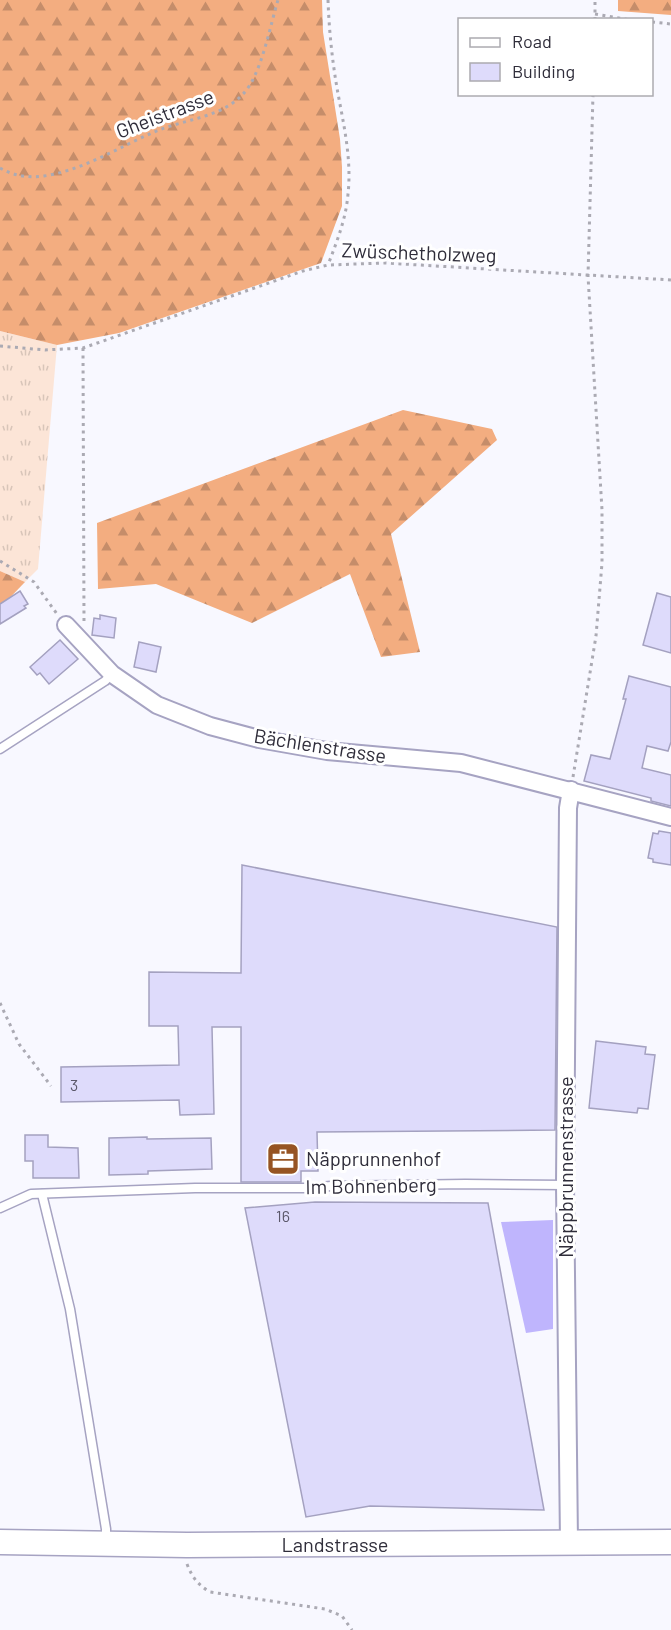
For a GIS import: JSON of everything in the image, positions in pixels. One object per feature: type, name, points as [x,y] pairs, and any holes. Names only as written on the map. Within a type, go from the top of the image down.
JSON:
[{"type":"main road","name":"Landstrasse","points":[[0,1542],[187,1545],[671,1542]]},
{"type":"street","name":"Bächlenstrasse","points":[[71,631],[112,674],[157,705],[210,726],[260,739],[327,751],[461,764],[671,817]]},
{"type":"street","name":"Näppbrunnenstrasse","points":[[569,1543],[565,1185],[568,808],[571,790]]},
{"type":"lane","points":[[0,749],[105,681],[112,674]]},
{"type":"lane","name":"Im Bohnenberg","points":[[0,1208],[31,1194],[195,1188],[465,1184],[565,1185]]},
{"type":"lane","points":[[42,1194],[70,1309],[106,1529],[106,1543]]},
{"type":"path","name":"Gheistrasse","points":[[0,168],[25,177],[60,172],[162,129],[208,115],[233,103],[244,93],[254,78],[278,0]]},
{"type":"path","points":[[328,0],[335,75],[345,129],[349,191],[344,218],[328,265]]},
{"type":"path","points":[[595,0],[595,18]]},
{"type":"path","points":[[595,14],[618,18]]},
{"type":"path","points":[[653,22],[671,24]]},
{"type":"path","points":[[571,790],[596,636],[602,563],[602,510],[588,276],[593,96]]},
{"type":"path","name":"Zwüschetholzweg","points":[[0,346],[45,351],[83,348],[303,271],[328,265],[386,263],[671,280]]},
{"type":"path","points":[[0,561],[34,582],[71,631],[84,628],[83,348]]},
{"type":"path","points":[[0,1003],[19,1044],[51,1086]]},
{"type":"path","points":[[187,1545],[187,1562],[191,1575],[198,1585],[210,1592],[325,1609],[342,1616],[352,1630]]},
{"type":"green space","points":[[0,0],[322,0],[323,32],[340,139],[342,206],[321,263],[119,333],[57,345],[0,331]]},
{"type":"green space","points":[[618,0],[671,0],[671,15],[618,11]]},
{"type":"green space","points":[[0,331],[57,345],[38,569],[25,582],[0,571]]},
{"type":"green space","points":[[403,410],[492,429],[497,440],[391,534],[420,652],[381,657],[350,574],[252,623],[156,584],[98,589],[97,523]]},
{"type":"green space","points":[[0,571],[25,582],[0,608]]},
{"type":"shaded area","points":[[553,1220],[553,1329],[526,1333],[501,1222]]},
{"type":"building","points":[[20,591],[28,604],[24,606],[26,608],[0,624],[0,604]]},
{"type":"building","points":[[657,593],[671,597],[671,653],[643,645]]},
{"type":"building","points":[[100,615],[116,618],[114,638],[92,635],[94,618],[100,619]]},
{"type":"building","points":[[60,640],[78,659],[49,684],[40,673],[37,675],[30,667]]},
{"type":"building","points":[[139,642],[161,647],[156,672],[134,667]]},
{"type":"building","points":[[629,676],[671,687],[671,742],[668,751],[647,746],[642,768],[671,775],[671,806],[651,801],[651,798],[584,781],[591,755],[610,759],[626,699],[623,699]]},
{"type":"building","points":[[659,831],[671,833],[671,865],[653,862],[653,859],[648,858],[653,833],[658,834]]},
{"type":"building","points":[[242,865],[557,927],[555,1130],[317,1132],[318,1171],[301,1171],[301,1182],[241,1182],[241,1027],[212,1027],[214,1114],[180,1115],[179,1100],[61,1102],[61,1067],[179,1065],[178,1026],[149,1026],[149,972],[241,973]]},
{"type":"building","points":[[596,1041],[646,1047],[645,1054],[655,1055],[648,1109],[638,1108],[637,1113],[589,1108]]},
{"type":"building","points":[[25,1135],[48,1135],[48,1147],[78,1148],[79,1178],[33,1178],[33,1161],[25,1161]]},
{"type":"building","points":[[147,1137],[147,1139],[211,1138],[212,1169],[109,1175],[109,1138]]},
{"type":"building","points":[[315,1202],[488,1203],[544,1510],[370,1506],[306,1517],[245,1208]]},
{"type":"place","name":"Näpprunnenhof","points":[[283,1159]]}]
